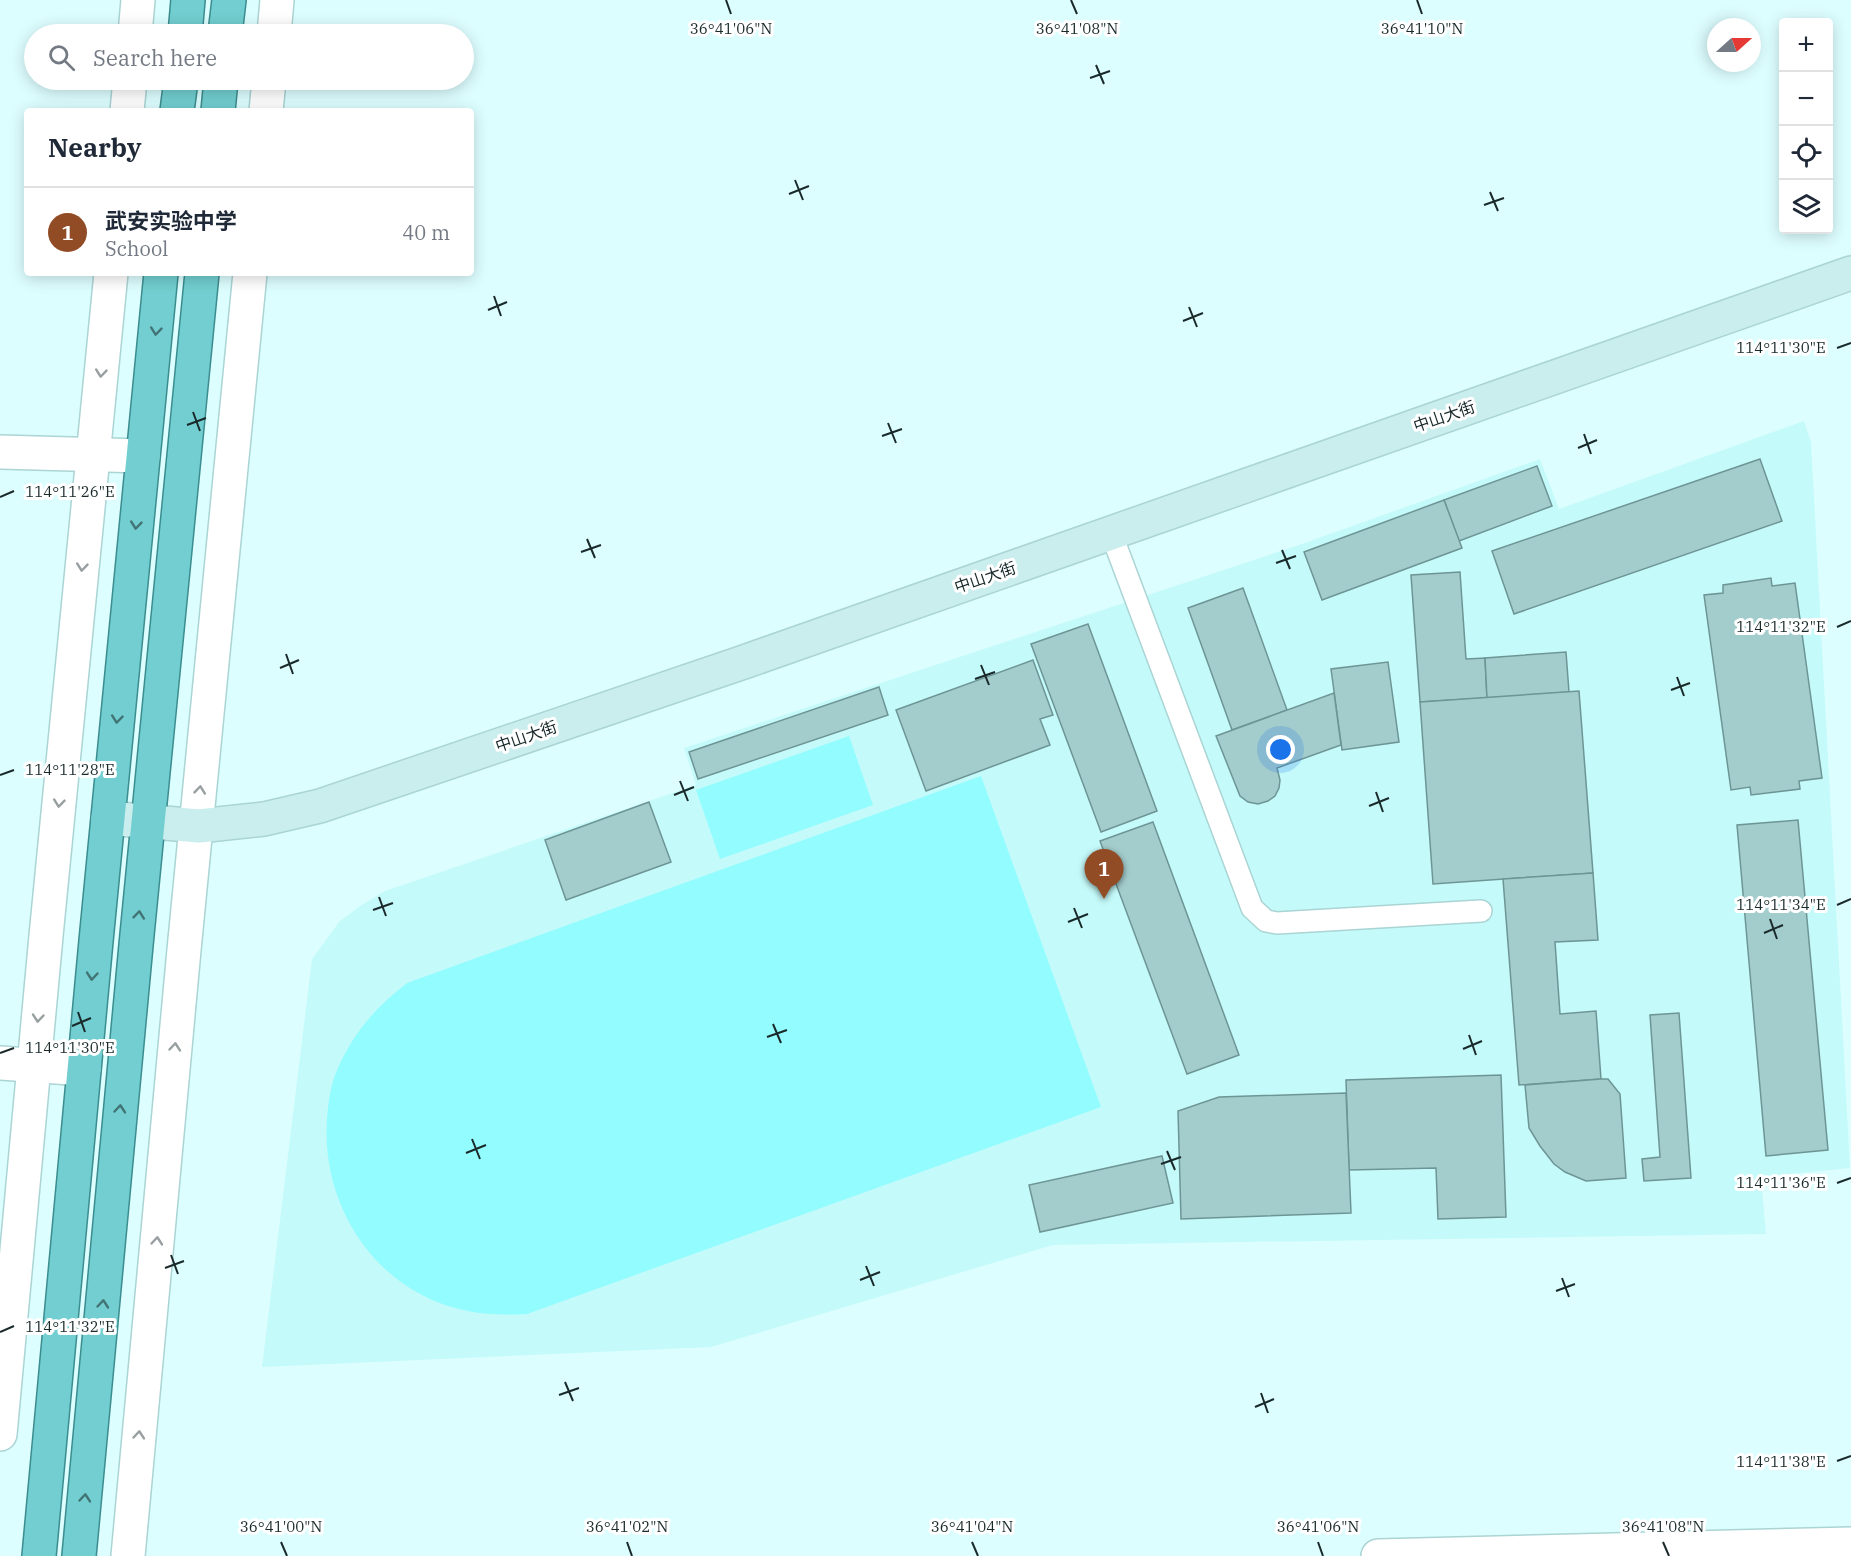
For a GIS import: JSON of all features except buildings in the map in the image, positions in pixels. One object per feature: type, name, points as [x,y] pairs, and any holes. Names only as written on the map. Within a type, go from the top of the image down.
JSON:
[{"type":"highway","points":[[186,24],[188,0]]},
{"type":"highway","points":[[226,24],[229,0]]},
{"type":"highway","points":[[177,108],[180,90]]},
{"type":"highway","points":[[218,108],[220,90]]},
{"type":"highway","points":[[39,1556],[161,276]]},
{"type":"highway","points":[[79,1556],[202,276]]},
{"type":"main road","name":"中山大街","points":[[108,818],[196,825],[264,819],[320,806],[741,663],[1851,273]]},
{"type":"street","points":[[136,24],[138,0]]},
{"type":"street","points":[[275,24],[277,0]]},
{"type":"street","points":[[127,108],[129,90]]},
{"type":"street","points":[[266,108],[268,90]]},
{"type":"street","points":[[0,1434],[111,276]]},
{"type":"street","points":[[128,1556],[250,276]]},
{"type":"street","points":[[0,452],[143,456]]},
{"type":"street","points":[[0,1063],[84,1069]]},
{"type":"street","points":[[1378,1556],[1851,1544]]},
{"type":"lane","points":[[1111,533],[1252,908],[1266,921],[1277,923],[1481,911]]},
{"type":"shaded area","points":[[1804,421],[1811,442],[1850,1168],[1761,1177],[1766,1234],[1053,1245],[711,1347],[262,1367],[312,959],[339,922],[360,906],[385,891],[696,785],[684,748],[1299,545],[1540,459],[1559,509]]},
{"type":"shaded area","points":[[849,736],[873,805],[720,859],[696,790]]},
{"type":"shaded area","points":[[981,776],[1101,1107],[527,1314],[475,1312],[436,1302],[407,1286],[382,1266],[362,1242],[345,1215],[334,1185],[328,1153],[327,1120],[330,1097],[335,1075],[356,1035],[374,1013],[407,983]]},
{"type":"place","name":"武安实验中学","points":[[1104,899]]}]
